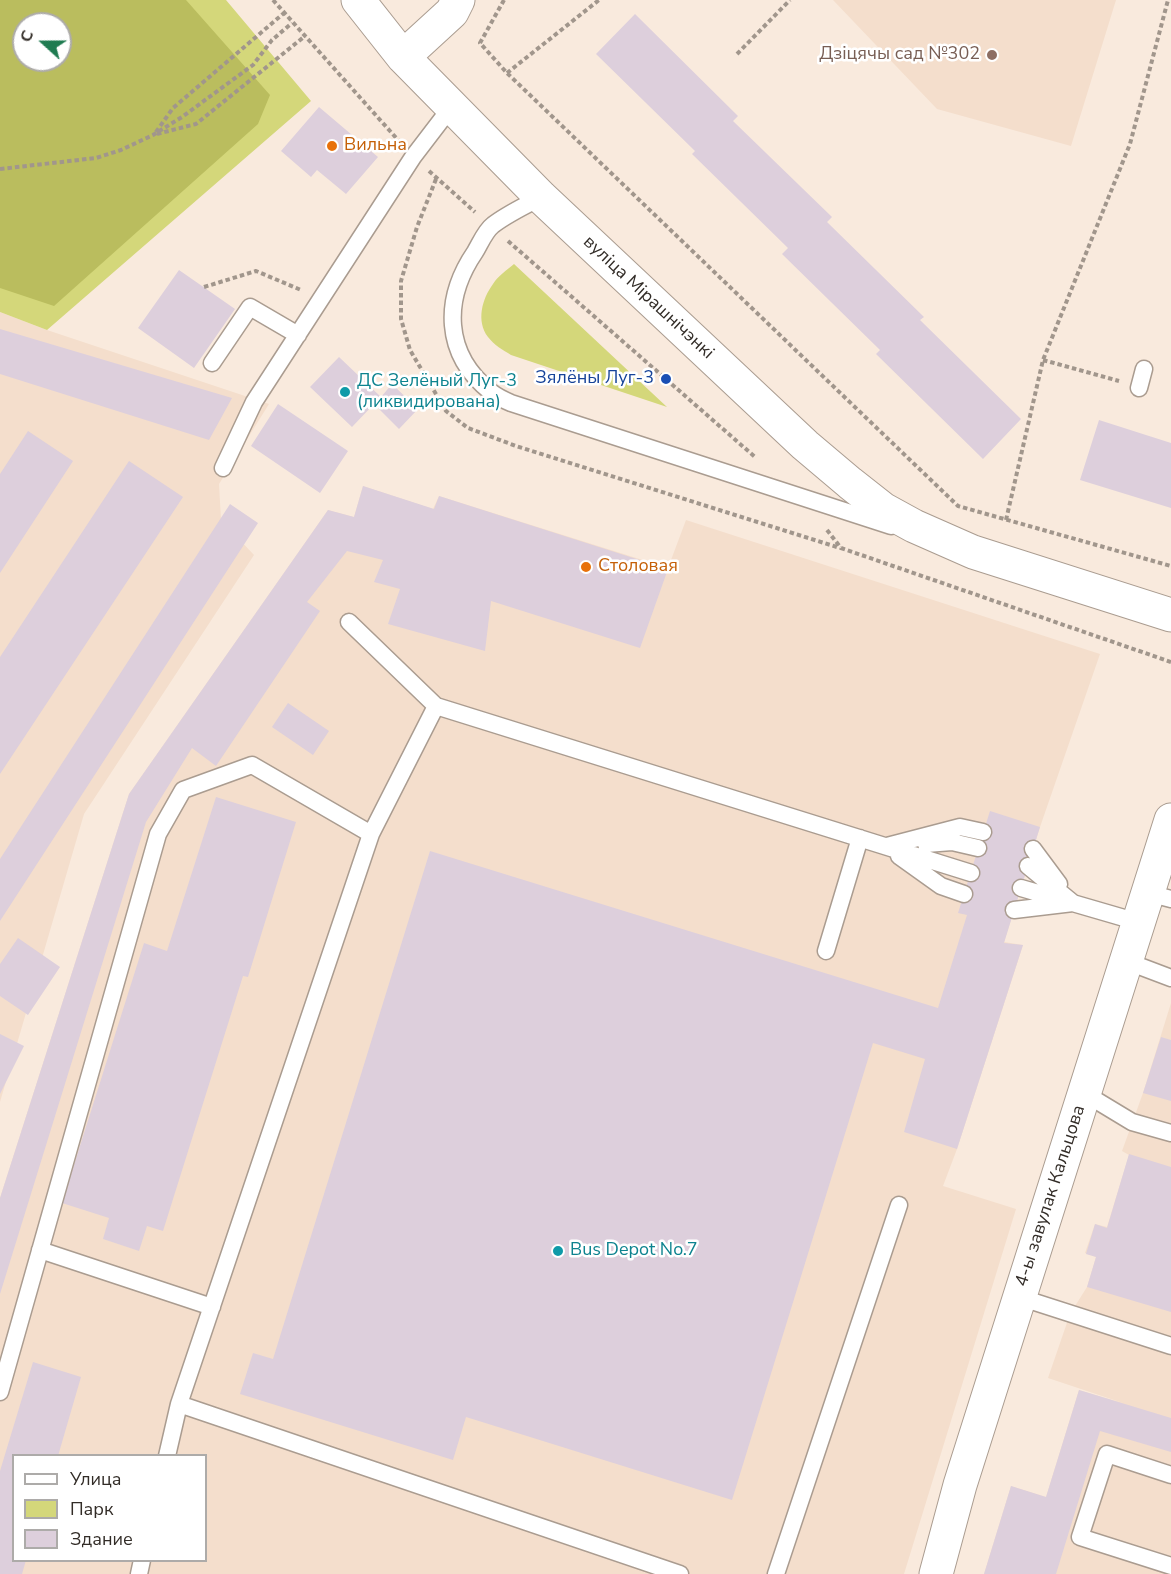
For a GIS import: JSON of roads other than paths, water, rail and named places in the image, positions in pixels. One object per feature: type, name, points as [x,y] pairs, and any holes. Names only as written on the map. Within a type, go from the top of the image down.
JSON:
[{"type":"main road","name":"вуліца Мірашнічэнкі","points":[[358,0],[403,57],[541,197],[805,445],[883,509],[914,526],[973,552],[1171,615]]},
{"type":"main road","points":[[403,57],[452,12],[458,0]]},
{"type":"main road","name":"4-ы завулак Кальцова","points":[[936,1574],[960,1485],[1126,961],[1152,905],[1171,820]]},
{"type":"lane","points":[[223,468],[254,402],[413,158],[452,106]]},
{"type":"lane","points":[[541,197],[491,226],[467,262],[457,288],[452,317],[455,341],[465,363],[491,393],[522,407],[973,552]]},
{"type":"lane","points":[[212,363],[250,307],[298,336]]},
{"type":"lane","points":[[1139,387],[1144,369]]},
{"type":"lane","points":[[350,622],[436,706],[971,873]]},
{"type":"lane","points":[[166,1454],[179,1404],[371,834],[436,706]]},
{"type":"lane","points":[[0,1392],[158,834],[183,790],[252,765],[371,834]]},
{"type":"lane","points":[[886,846],[960,827],[983,832]]},
{"type":"lane","points":[[826,951],[861,838]]},
{"type":"lane","points":[[886,846],[952,842],[978,848]]},
{"type":"lane","points":[[886,846],[941,886],[964,894]]},
{"type":"lane","points":[[1033,849],[1072,903]]},
{"type":"lane","points":[[1028,866],[1072,903]]},
{"type":"lane","points":[[1021,888],[1072,903]]},
{"type":"lane","points":[[1014,910],[1072,903],[1152,905]]},
{"type":"lane","points":[[1126,961],[1171,978]]},
{"type":"lane","points":[[1084,1093],[1132,1122],[1171,1133]]},
{"type":"lane","points":[[776,1574],[898,1205]]},
{"type":"lane","points":[[40,1250],[212,1307]]},
{"type":"lane","points":[[1019,1297],[1171,1346]]},
{"type":"lane","points":[[179,1404],[680,1574]]},
{"type":"lane","points":[[1171,1475],[1107,1454],[1080,1537],[1171,1566]]},
{"type":"place","name":"Дзіцячы сад №302","points":[[992,55]]},
{"type":"place","name":"Вильна","points":[[332,146]]},
{"type":"place","name":"Зялёны Луг-3","points":[[666,379]]},
{"type":"place","name":"ДС Зелёный Луг-3 (ликвидирована)","points":[[345,392]]},
{"type":"place","name":"Столовая","points":[[586,567]]},
{"type":"place","name":"Bus Depot No.7","points":[[558,1251]]}]
